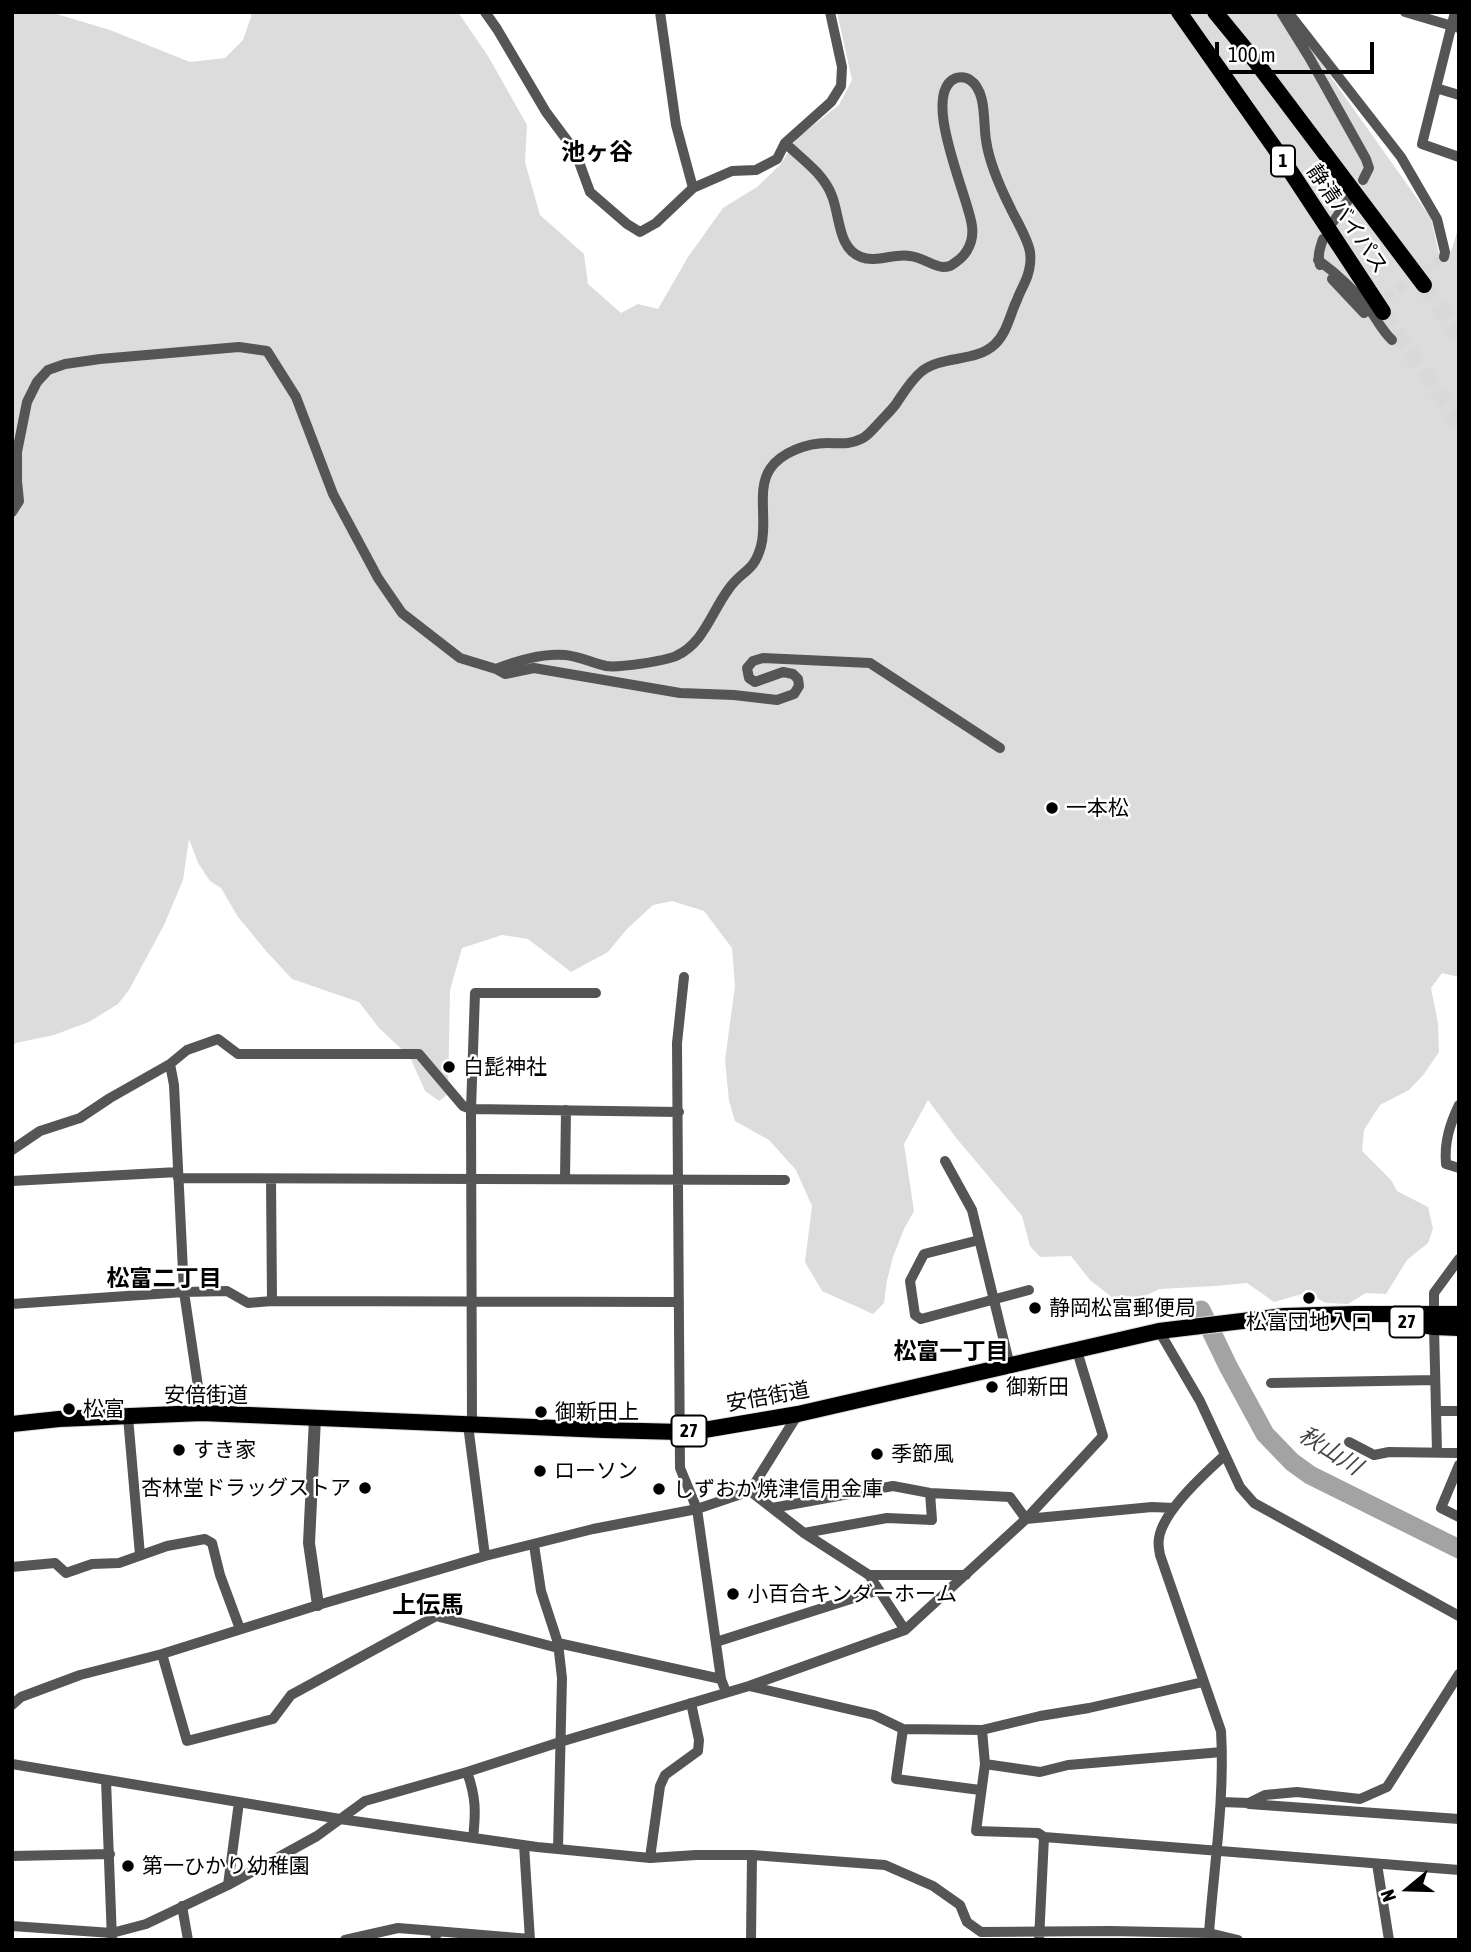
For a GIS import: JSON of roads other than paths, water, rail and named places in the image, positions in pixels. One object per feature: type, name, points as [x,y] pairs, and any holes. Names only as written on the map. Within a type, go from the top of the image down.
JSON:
[{"type":"main road","name":"静清バイパス","points":[[1179,12],[1281,157],[1383,312]]},
{"type":"main road","name":"静清バイパス","points":[[1215,12],[1424,285]]},
{"type":"main road","name":"安倍街道","points":[[12,1424],[60,1419],[202,1413],[680,1432],[798,1414],[1159,1331],[1284,1315],[1355,1314],[1434,1321],[1459,1328]]},
{"type":"main road","name":"安倍街道","points":[[1434,1321],[1459,1314]]},
{"type":"street","points":[[485,12],[546,112],[575,151],[590,192],[640,232],[656,223],[693,188],[732,171],[756,170],[776,159],[785,143],[831,102],[841,86],[842,67],[830,12]]},
{"type":"street","points":[[660,12],[676,125],[693,188]]},
{"type":"street","points":[[1281,12],[1310,57],[1366,159],[1368,168],[1363,180]]},
{"type":"street","points":[[1288,12],[1401,157],[1437,219],[1444,257]]},
{"type":"street","points":[[1405,12],[1455,27]]},
{"type":"street","points":[[1455,12],[1455,27],[1422,144],[1459,157]]},
{"type":"street","points":[[496,669],[540,656],[566,655],[609,667],[662,660],[678,655],[693,645],[705,630],[729,587],[755,564],[763,542],[764,484],[769,469],[801,447],[825,443],[845,445],[865,438],[894,407],[910,383],[925,369],[974,356],[989,349],[1004,331],[1029,272],[1030,252],[993,165],[986,141],[985,115],[977,89],[970,80],[962,77],[954,79],[945,88],[943,103],[947,146],[973,227],[971,244],[965,257],[948,267],[937,266],[923,258],[908,255],[866,260],[854,254],[845,244],[832,194],[820,175],[785,143]]},
{"type":"street","points":[[1436,88],[1459,95]]},
{"type":"street","points":[[1333,222],[1349,199]]},
{"type":"street","points":[[1323,239],[1318,260],[1321,268],[1364,313]]},
{"type":"street","points":[[1318,260],[1331,269],[1366,304],[1392,340]]},
{"type":"street","points":[[12,512],[19,501],[17,452],[27,402],[37,382],[48,370],[65,364],[100,359],[239,347],[267,351],[296,397],[333,494],[378,578],[402,613],[460,658],[505,674],[534,668],[680,693],[777,700],[793,694],[799,686],[798,679],[793,674],[783,672],[755,682],[749,678],[747,668],[753,661],[763,658],[870,663],[1000,748]]},
{"type":"street","points":[[684,977],[677,1044],[680,1468],[697,1509],[726,1692]]},
{"type":"street","points":[[485,1556],[470,1425],[471,1109],[475,993],[596,993]]},
{"type":"street","points":[[12,1150],[40,1131],[80,1118],[170,1064],[187,1050],[218,1039],[237,1054],[419,1054],[463,1106],[471,1109],[679,1112]]},
{"type":"street","points":[[170,1064],[174,1085],[184,1292],[202,1413]]},
{"type":"street","points":[[1459,1105],[1450,1124],[1445,1152],[1446,1164],[1459,1168]]},
{"type":"street","points":[[565,1179],[566,1110]]},
{"type":"street","points":[[1445,1152],[1459,1149]]},
{"type":"street","points":[[945,1161],[972,1210],[1010,1366]]},
{"type":"street","points":[[12,1181],[178,1175],[271,1179],[785,1180]]},
{"type":"street","points":[[271,1179],[272,1301]]},
{"type":"street","points":[[979,1240],[924,1254],[910,1281],[915,1315],[921,1319],[1029,1290]]},
{"type":"street","points":[[1437,1452],[1434,1293],[1459,1259]]},
{"type":"street","points":[[12,1304],[227,1291],[248,1303],[679,1302]]},
{"type":"street","points":[[1159,1331],[1200,1401],[1240,1487],[1254,1503],[1459,1616]]},
{"type":"street","points":[[12,1926],[112,1936],[146,1924],[228,1885],[317,1836],[365,1801],[749,1686],[905,1630],[1026,1519],[1103,1437],[1077,1351]]},
{"type":"street","points":[[1272,1383],[1435,1380]]},
{"type":"street","points":[[1436,1411],[1459,1411]]},
{"type":"street","points":[[12,1705],[21,1697],[80,1675],[162,1654],[485,1556],[593,1529],[697,1509],[750,1491],[798,1414]]},
{"type":"street","points":[[128,1417],[140,1555]]},
{"type":"street","points":[[315,1418],[309,1543],[318,1605]]},
{"type":"street","points":[[1349,1442],[1374,1455],[1389,1452],[1459,1453]]},
{"type":"street","points":[[1209,1933],[1220,1802],[1221,1731],[1160,1555],[1159,1538],[1174,1508],[1225,1455]]},
{"type":"street","points":[[1459,1465],[1441,1508],[1459,1517]]},
{"type":"street","points":[[772,1508],[893,1486],[930,1493],[1010,1497],[1026,1519]]},
{"type":"street","points":[[750,1491],[804,1533],[869,1575],[905,1630]]},
{"type":"street","points":[[804,1533],[887,1518],[932,1520],[930,1493]]},
{"type":"street","points":[[1026,1519],[1152,1507],[1174,1508]]},
{"type":"street","points":[[12,1567],[55,1563],[66,1573],[92,1564],[119,1563],[167,1546],[205,1539],[212,1543],[220,1575],[240,1629]]},
{"type":"street","points":[[534,1545],[541,1591],[558,1646],[562,1678],[558,1849]]},
{"type":"street","points":[[869,1575],[967,1575]]},
{"type":"street","points":[[716,1642],[879,1590]]},
{"type":"street","points":[[162,1654],[187,1741],[274,1719],[291,1695],[436,1616],[558,1646],[722,1679]]},
{"type":"street","points":[[1249,1804],[1265,1796],[1297,1791],[1360,1799],[1387,1787],[1459,1674]]},
{"type":"street","points":[[749,1686],[874,1715],[903,1728],[982,1730],[1203,1682]]},
{"type":"street","points":[[650,1858],[660,1786],[665,1775],[698,1751],[699,1740],[691,1703]]},
{"type":"street","points":[[903,1728],[896,1779],[980,1790]]},
{"type":"street","points":[[982,1730],[985,1764],[975,1831],[1038,1833],[1044,1837],[1459,1870]]},
{"type":"street","points":[[985,1764],[1040,1772],[1069,1765],[1222,1752]]},
{"type":"street","points":[[12,1764],[340,1819],[558,1849],[650,1858],[752,1855],[885,1865],[933,1886],[960,1905],[967,1922],[981,1932],[1040,1936],[1209,1933],[1238,1940]]},
{"type":"street","points":[[467,1772],[474,1793],[476,1814],[473,1838]]},
{"type":"street","points":[[106,1780],[112,1936]]},
{"type":"street","points":[[228,1885],[239,1802]]},
{"type":"street","points":[[1220,1802],[1459,1819]]},
{"type":"street","points":[[1040,1936],[1044,1837]]},
{"type":"street","points":[[345,1940],[398,1928],[436,1935],[530,1939],[524,1845]]},
{"type":"street","points":[[12,1856],[110,1854]]},
{"type":"street","points":[[751,1940],[752,1855]]},
{"type":"street","points":[[1377,1864],[1389,1940]]},
{"type":"street","points":[[182,1906],[188,1940]]},
{"type":"street","points":[[34,1927],[34,1940]]},
{"type":"waterway","name":"秋山川","points":[[1201,1310],[1265,1434],[1292,1462],[1310,1475],[1459,1549]]},
{"type":"tunnel","points":[[1373,307],[1444,257]]},
{"type":"tunnel","points":[[1424,285],[1459,337]]},
{"type":"tunnel","points":[[1383,312],[1459,424]]},
{"type":"place","name":"一本松","points":[[1052,808]]},
{"type":"place","name":"白髭神社","points":[[449,1067]]},
{"type":"place","name":"松富団地入口","points":[[1309,1298]]},
{"type":"place","name":"静岡松富郵便局","points":[[1035,1308]]},
{"type":"place","name":"御新田","points":[[992,1387]]},
{"type":"place","name":"松富","points":[[69,1409]]},
{"type":"place","name":"御新田上","points":[[541,1412]]},
{"type":"place","name":"すき家","points":[[179,1450]]},
{"type":"place","name":"季節風","points":[[877,1454]]},
{"type":"place","name":"ローソン","points":[[540,1471]]},
{"type":"place","name":"杏林堂ドラッグストア","points":[[365,1488]]},
{"type":"place","name":"しずおか焼津信用金庫","points":[[659,1489]]},
{"type":"place","name":"小百合キンダーホーム","points":[[733,1594]]},
{"type":"place","name":"第一ひかり幼稚園","points":[[128,1866]]},
{"type":"district","name":"池ヶ谷","points":[[597,152]]},
{"type":"district","name":"松富二丁目","points":[[164,1279]]},
{"type":"district","name":"松富一丁目","points":[[951,1352]]},
{"type":"district","name":"上伝馬","points":[[428,1605]]}]
